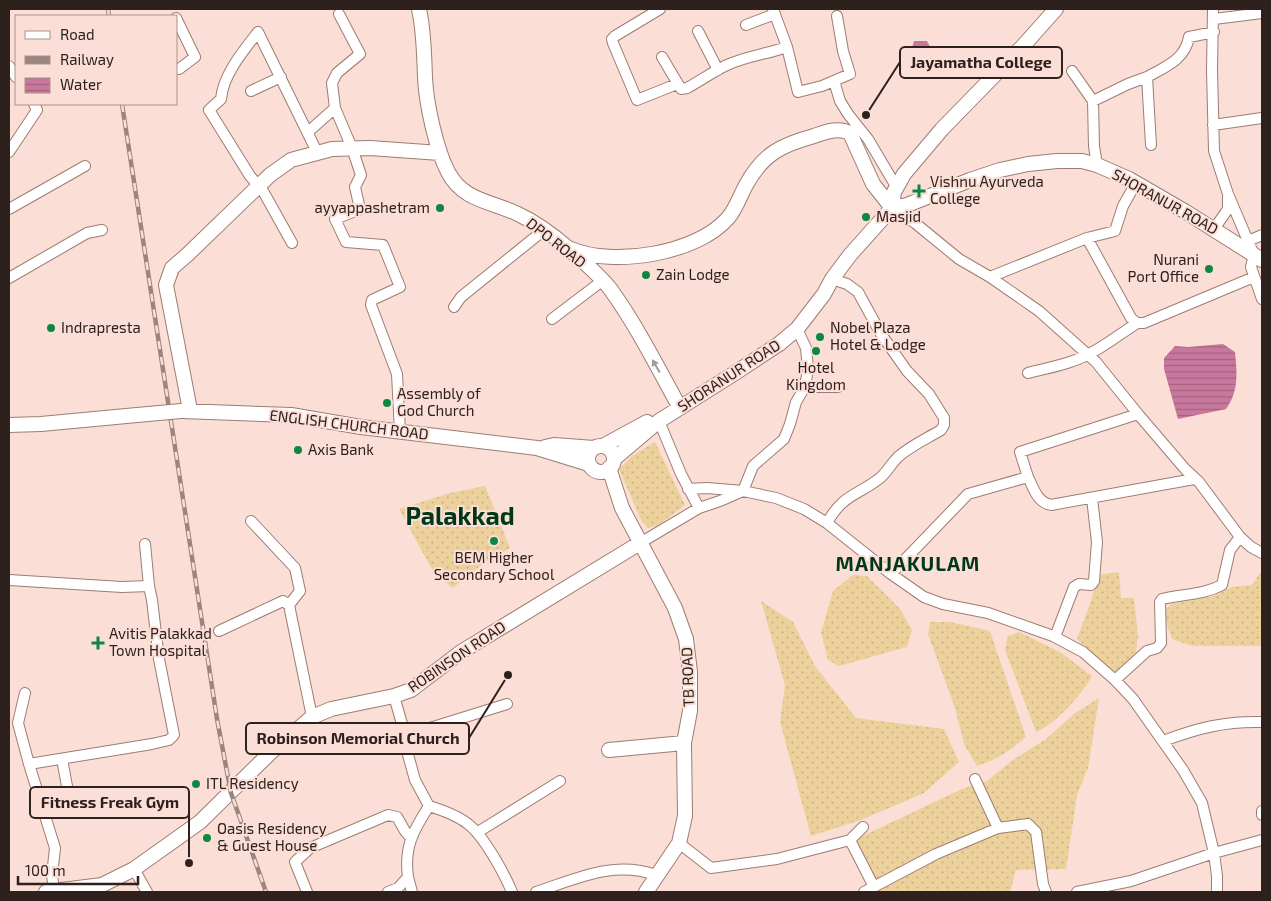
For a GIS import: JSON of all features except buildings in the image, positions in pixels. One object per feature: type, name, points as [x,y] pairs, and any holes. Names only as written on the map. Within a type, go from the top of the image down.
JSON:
[{"type":"street","name":"DPO ROAD","points":[[419,9],[424,43],[426,85],[432,123],[440,153],[449,173],[468,195],[519,214],[544,230],[567,248],[610,289],[679,406]]},
{"type":"street","points":[[660,9],[612,39],[637,100],[677,84]]},
{"type":"street","points":[[897,200],[904,174],[942,129],[1024,46],[1056,9]]},
{"type":"street","points":[[746,24],[774,11],[787,47],[798,92],[850,74],[843,51],[837,16]]},
{"type":"street","points":[[1262,13],[1214,14],[1212,70],[1214,151],[1228,194],[1248,241],[1258,258],[1251,267],[1262,299]]},
{"type":"street","points":[[339,14],[360,54],[337,73],[332,84],[335,108],[361,175],[355,187],[360,208],[335,219],[346,242],[383,245],[400,287],[372,300],[371,305],[397,374],[400,432]]},
{"type":"street","points":[[178,21],[195,57],[179,69]]},
{"type":"street","points":[[698,31],[718,70]]},
{"type":"street","points":[[292,243],[209,110],[221,99],[226,82],[244,50],[258,32],[315,147]]},
{"type":"street","points":[[1092,101],[1147,77],[1175,62],[1188,44],[1189,37],[1214,32]]},
{"type":"street","points":[[662,58],[677,84],[681,88],[687,88],[727,65],[754,55],[770,53],[787,47]]},
{"type":"street","points":[[1072,71],[1092,101],[1094,146],[1097,165]]},
{"type":"street","points":[[1147,77],[1151,144]]},
{"type":"street","points":[[251,91],[281,78]]},
{"type":"street","points":[[834,81],[840,101],[868,139],[897,200],[916,223],[959,259],[1039,310],[1088,354],[1194,478],[1240,537],[1251,547],[1262,553]]},
{"type":"street","points":[[9,152],[38,110],[35,105]]},
{"type":"street","points":[[308,132],[335,108]]},
{"type":"street","points":[[1213,125],[1262,118]]},
{"type":"street","points":[[567,248],[590,255],[626,256],[645,255],[688,244],[700,238],[728,218],[755,169],[766,157],[790,144],[830,131],[843,129],[850,133],[855,140],[864,167],[873,184],[897,200]]},
{"type":"street","points":[[185,411],[166,284],[172,268],[255,182],[270,175],[291,160],[315,147],[332,149],[350,144],[370,148],[440,153]]},
{"type":"street","name":"SHORANUR ROAD","points":[[602,465],[679,406],[794,324],[897,200],[1000,170],[1028,164],[1082,161],[1097,165],[1136,183],[1214,228],[1258,258]]},
{"type":"street","points":[[9,209],[85,166]]},
{"type":"street","points":[[990,277],[1087,238],[1115,231],[1123,206],[1136,183]]},
{"type":"street","points":[[1214,228],[1228,209],[1228,194]]},
{"type":"street","points":[[9,278],[87,233],[102,230]]},
{"type":"street","points":[[454,307],[461,296],[544,230]]},
{"type":"street","points":[[1248,241],[1262,235]]},
{"type":"street","points":[[1087,238],[1131,318],[1137,324]]},
{"type":"street","points":[[1028,373],[1070,362],[1088,354],[1137,324],[1144,323],[1254,277]]},
{"type":"street","points":[[827,523],[841,503],[849,496],[880,478],[900,455],[941,430],[944,425],[944,418],[938,407],[929,394],[907,371],[881,334],[858,292],[847,284],[832,279]]},
{"type":"street","name":"SHORANUR ROAD","points":[[599,447],[679,406],[779,344],[797,329],[824,294],[832,279]]},
{"type":"street","points":[[552,320],[602,281]]},
{"type":"street","points":[[640,543],[700,508],[720,502],[743,491],[753,466],[784,438],[796,402],[805,387],[808,369],[806,348],[797,329]]},
{"type":"street","points":[[805,387],[838,387]]},
{"type":"street","name":"ENGLISH CHURCH ROAD","points":[[9,430],[41,424],[185,411],[291,415],[361,427],[537,448],[602,465]]},
{"type":"street","points":[[1138,414],[1020,452],[1038,499],[1045,504],[1066,504],[1194,478]]},
{"type":"street","points":[[660,421],[688,489],[700,508]]},
{"type":"street","name":"ENGLISH CHURCH ROAD","points":[[9,424],[41,424]]},
{"type":"street","name":"ENGLISH CHURCH ROAD","points":[[537,448],[554,445],[599,447]]},
{"type":"street","points":[[599,447],[612,452],[602,465],[590,453],[599,447]]},
{"type":"street","name":"TB ROAD","points":[[602,465],[622,508],[675,608],[686,639],[690,672],[690,711],[684,743],[685,816],[679,843],[646,892]]},
{"type":"street","points":[[891,574],[968,494],[1028,477]]},
{"type":"street","points":[[688,489],[707,488],[743,491],[776,498],[804,509],[827,523],[891,574],[924,597],[943,604],[988,613],[1055,637],[1083,652],[1115,680],[1133,699],[1163,741],[1202,803],[1214,853],[1217,892]]},
{"type":"street","points":[[1055,637],[1074,587],[1079,584],[1091,585],[1094,581],[1097,542],[1092,498]]},
{"type":"street","points":[[251,521],[295,568],[300,591],[289,605]]},
{"type":"street","points":[[1115,680],[1147,650],[1157,648],[1161,644],[1160,602],[1162,599],[1208,591],[1222,585],[1230,550],[1240,537]]},
{"type":"street","name":"ROBINSON ROAD","points":[[50,892],[102,885],[134,868],[200,822],[270,753],[312,717],[331,709],[394,696],[410,690],[461,652],[640,543]]},
{"type":"street","points":[[29,764],[152,744],[169,740],[174,735],[159,659],[152,600],[148,586],[145,544]]},
{"type":"street","points":[[9,580],[122,587],[148,586]]},
{"type":"street","points":[[219,631],[283,601],[289,605],[312,717]]},
{"type":"street","points":[[26,693],[18,724],[55,848],[50,892]]},
{"type":"street","points":[[394,696],[416,780],[429,806],[444,811],[467,823],[478,832],[512,892]]},
{"type":"street","points":[[404,736],[507,704]]},
{"type":"street","points":[[1163,741],[1225,722],[1262,722]]},
{"type":"street","points":[[609,750],[684,743]]},
{"type":"street","points":[[62,759],[70,797]]},
{"type":"street","points":[[975,779],[998,828]]},
{"type":"street","points":[[478,832],[560,781]]},
{"type":"street","points":[[412,892],[405,860],[411,838],[429,806]]},
{"type":"street","points":[[1262,810],[1262,815]]},
{"type":"street","points":[[307,892],[294,862],[310,848],[388,815],[397,817],[411,838]]},
{"type":"street","points":[[864,892],[936,854],[998,828],[1028,824],[1036,832],[1040,847],[1043,884],[1046,892]]},
{"type":"street","points":[[679,843],[711,868],[778,858],[850,840],[863,828]]},
{"type":"street","points":[[850,840],[874,887]]},
{"type":"street","points":[[1077,892],[1131,881],[1214,853],[1262,840]]},
{"type":"street","points":[[134,868],[147,892]]},
{"type":"street","points":[[536,892],[602,871],[634,870],[656,875]]},
{"type":"street","points":[[388,892],[398,888],[408,877]]},
{"type":"shaded area","points":[[655,442],[685,505],[657,526],[648,528],[641,520],[619,469],[632,456]]},
{"type":"shaded area","points":[[485,486],[510,548],[485,562],[453,588],[434,573],[399,509],[450,493]]},
{"type":"shaded area","points":[[1262,570],[1262,646],[1192,646],[1172,639],[1163,613],[1171,604],[1210,597],[1232,587],[1252,585]]},
{"type":"shaded area","points":[[1119,572],[1121,598],[1134,598],[1138,636],[1136,652],[1116,675],[1077,639],[1098,575]]},
{"type":"shaded area","points":[[853,575],[867,576],[900,609],[912,630],[907,647],[839,666],[828,660],[821,633],[833,591]]},
{"type":"shaded area","points":[[761,601],[793,622],[815,666],[856,718],[944,729],[959,762],[924,793],[861,820],[811,836],[780,722],[785,685]]},
{"type":"shaded area","points":[[930,622],[950,622],[990,631],[1026,737],[1003,754],[984,764],[977,766],[964,744],[955,708],[928,634]]},
{"type":"shaded area","points":[[1019,632],[1060,652],[1092,676],[1082,691],[1059,716],[1036,732],[1005,650],[1008,636]]},
{"type":"shaded area","points":[[1099,698],[1088,768],[1077,795],[1066,869],[1016,870],[1010,892],[873,892],[854,840],[962,789],[987,781],[1013,760],[1046,739],[1075,713]]},
{"type":"water","points":[[914,41],[927,41],[932,57],[924,62],[912,48]]},
{"type":"water","points":[[1223,344],[1235,352],[1236,367],[1235,389],[1226,409],[1178,419],[1164,369],[1164,358],[1175,346],[1188,347]]},
{"type":"railway","points":[[108,9],[109,15]]},
{"type":"railway","points":[[122,105],[217,719],[231,793],[266,892]]},
{"type":"place","name":"Jayamatha College","points":[[866,115]]},
{"type":"place","name":"Vishnu Ayurveda College","points":[[919,191]]},
{"type":"place","name":"ayyappashetram","points":[[440,208]]},
{"type":"place","name":"Masjid","points":[[866,217]]},
{"type":"place","name":"Nurani Port Office","points":[[1209,269]]},
{"type":"place","name":"Zain Lodge","points":[[646,275]]},
{"type":"place","name":"Indrapresta","points":[[51,328]]},
{"type":"place","name":"Nobel Plaza Hotel & Lodge","points":[[820,337]]},
{"type":"place","name":"Hotel Kingdom","points":[[816,351]]},
{"type":"place","name":"Assembly of God Church","points":[[387,403]]},
{"type":"place","name":"Axis Bank","points":[[298,450]]},
{"type":"place","name":"BEM Higher Secondary School","points":[[494,541]]},
{"type":"place","name":"Avitis Palakkad Town Hospital","points":[[98,643]]},
{"type":"place","name":"Robinson Memorial Church","points":[[508,675]]},
{"type":"place","name":"ITL Residency","points":[[196,784]]},
{"type":"place","name":"Oasis Residency & Guest House","points":[[207,838]]},
{"type":"place","name":"Fitness Freak Gym","points":[[189,863]]},
{"type":"district","name":"Palakkad","points":[[460,516]]},
{"type":"district","name":"MANJAKULAM","points":[[908,564]]}]
